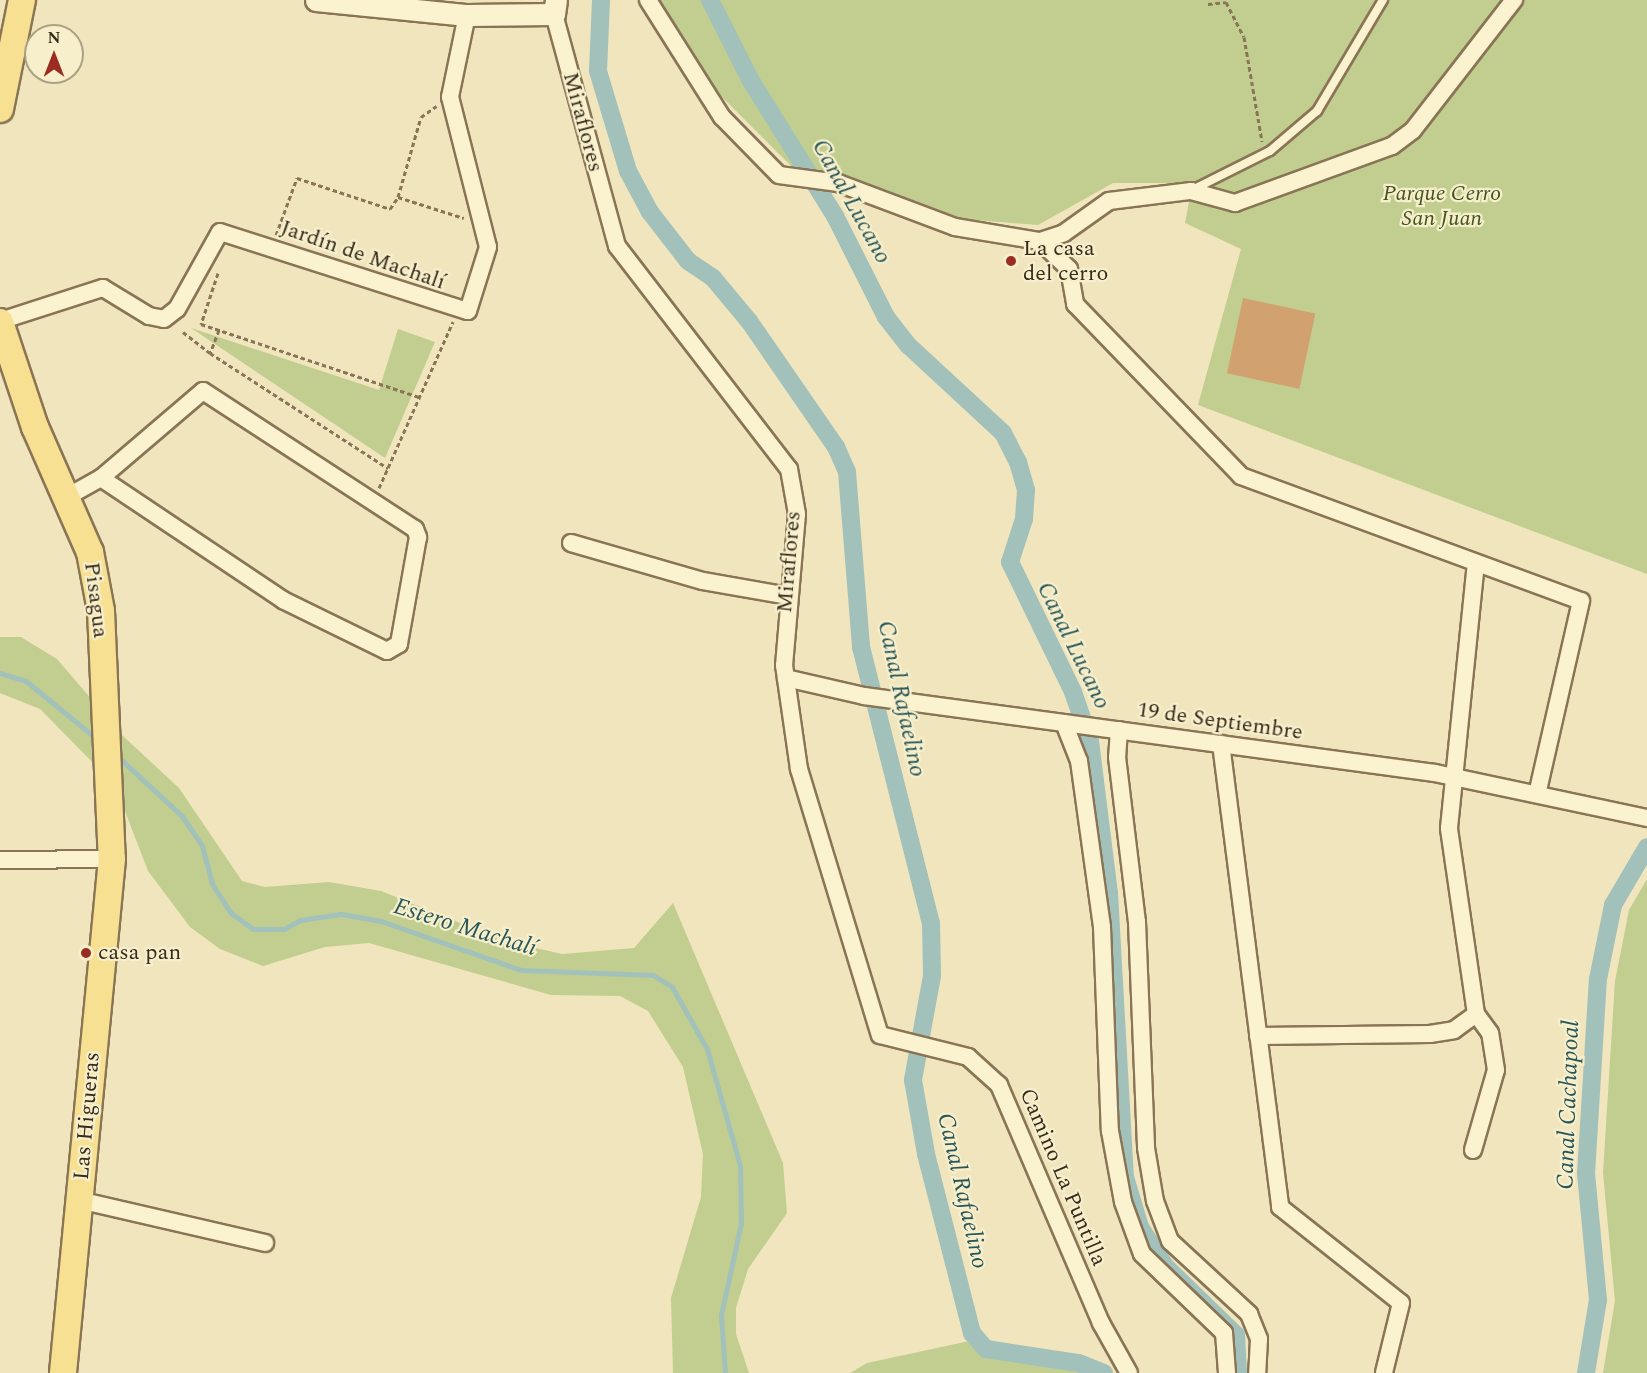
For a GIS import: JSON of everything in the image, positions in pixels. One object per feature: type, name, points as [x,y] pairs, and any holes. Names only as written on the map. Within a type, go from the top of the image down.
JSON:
[{"type":"main road","points":[[0,109],[22,0]]},
{"type":"main road","name":"Pisagua","points":[[0,321],[4,349],[98,577],[112,859]]},
{"type":"main road","name":"Las Higueras","points":[[63,1373],[112,859]]},
{"type":"street","points":[[316,0],[467,15],[555,7]]},
{"type":"street","points":[[648,0],[722,117],[779,175],[798,181],[824,179],[955,227],[1040,241],[1064,233],[1109,201],[1191,191],[1235,203],[1392,146],[1413,130],[1514,0]]},
{"type":"street","name":"Miraflores","points":[[555,7],[617,246],[789,470],[797,514],[788,596],[786,678],[799,769],[880,1035]]},
{"type":"street","name":"Jardín de Machalí","points":[[0,321],[103,288],[149,316],[164,319],[177,309],[220,232],[458,312],[473,304],[485,264],[483,224],[450,97],[467,15]]},
{"type":"street","points":[[1040,241],[1069,269],[1075,304],[1241,476],[1581,601],[1537,794]]},
{"type":"street","points":[[65,498],[101,478],[203,391],[415,529],[418,537],[399,644],[387,651],[283,600],[101,478]]},
{"type":"street","points":[[571,543],[703,581],[788,596]]},
{"type":"street","points":[[1473,1150],[1497,1070],[1490,1033],[1476,1014],[1451,848],[1455,777],[1476,563]]},
{"type":"street","name":"19 de Septiembre","points":[[786,678],[864,696],[1455,777],[1647,818]]},
{"type":"street","points":[[1069,724],[1079,761],[1102,927],[1110,1131],[1123,1202],[1142,1254],[1224,1333],[1227,1373]]},
{"type":"street","points":[[1119,730],[1117,757],[1137,922],[1146,1148],[1155,1201],[1170,1241],[1249,1314],[1259,1339],[1257,1373]]},
{"type":"street","points":[[1221,744],[1280,1206],[1401,1304],[1384,1373]]},
{"type":"street","points":[[0,860],[112,859]]},
{"type":"street","points":[[1258,1036],[1430,1034],[1454,1030],[1476,1014]]},
{"type":"street","name":"Camino La Puntilla","points":[[880,1035],[927,1044],[968,1058],[999,1085],[1101,1323],[1129,1373]]},
{"type":"street","points":[[79,1200],[265,1243]]},
{"type":"lane","points":[[1191,191],[1263,154],[1317,111],[1383,0]]},
{"type":"path","points":[[1208,4],[1226,2],[1244,37],[1263,154]]},
{"type":"path","points":[[271,248],[297,178],[390,209],[398,197],[421,117],[450,97]]},
{"type":"path","points":[[398,197],[483,224]]},
{"type":"path","points":[[219,267],[201,324],[418,398]]},
{"type":"path","points":[[373,502],[458,312]]},
{"type":"path","points":[[210,353],[219,330]]},
{"type":"path","points":[[183,332],[210,353],[388,468]]},
{"type":"green space","name":"Parque Cerro San Juan","points":[[660,0],[1647,0],[1647,574],[1198,405],[1241,249],[1185,223],[1191,191],[1168,183],[1113,183],[1038,225],[964,219],[832,172],[792,167],[721,96]]},
{"type":"green space","points":[[191,328],[379,390],[398,329],[435,342],[385,458]]},
{"type":"green space","points":[[0,637],[21,637],[57,659],[123,736],[179,788],[242,881],[265,887],[329,882],[381,891],[505,941],[562,954],[634,948],[673,903],[783,1163],[787,1213],[748,1269],[736,1308],[736,1334],[749,1373],[673,1373],[671,1298],[701,1197],[703,1154],[683,1067],[648,1011],[620,996],[551,995],[369,943],[325,947],[263,966],[220,949],[190,927],[148,871],[115,785],[40,709],[0,693]]},
{"type":"green space","points":[[1647,879],[1647,1373],[1603,1373],[1615,1301],[1603,1173],[1615,981],[1629,910]]},
{"type":"green space","points":[[974,1340],[982,1350],[1099,1373],[850,1373],[867,1363]]},
{"type":"building","points":[[1243,298],[1315,313],[1299,389],[1227,373]]},
{"type":"waterway","name":"Canal Rafaelino","points":[[601,0],[598,71],[628,171],[650,212],[688,261],[713,278],[749,321],[836,447],[847,472],[861,647],[931,923],[932,976],[913,1080],[926,1154],[972,1333],[986,1349],[1079,1363],[1104,1373]]},
{"type":"waterway","name":"Canal Lucano","points":[[710,0],[751,81],[835,216],[886,317],[909,346],[1003,433],[1018,462],[1026,490],[1024,519],[1010,562],[1073,692],[1090,741],[1109,893],[1125,1177],[1140,1227],[1165,1266],[1236,1335],[1238,1373]]},
{"type":"waterway","name":"Estero Machalí","points":[[0,673],[26,681],[99,741]]},
{"type":"waterway","name":"Estero Machalí","points":[[115,754],[182,816],[202,846],[212,884],[231,913],[253,929],[284,929],[300,920],[341,914],[381,921],[521,970],[653,975],[672,987],[707,1049],[740,1166],[741,1223],[721,1315],[725,1373]]},
{"type":"waterway","name":"Canal Cachapoal","points":[[1586,1373],[1598,1300],[1586,1174],[1598,979],[1613,905],[1647,847]]},
{"type":"place","name":"La casa del cerro","points":[[1011,261]]},
{"type":"place","name":"casa pan","points":[[86,953]]}]
